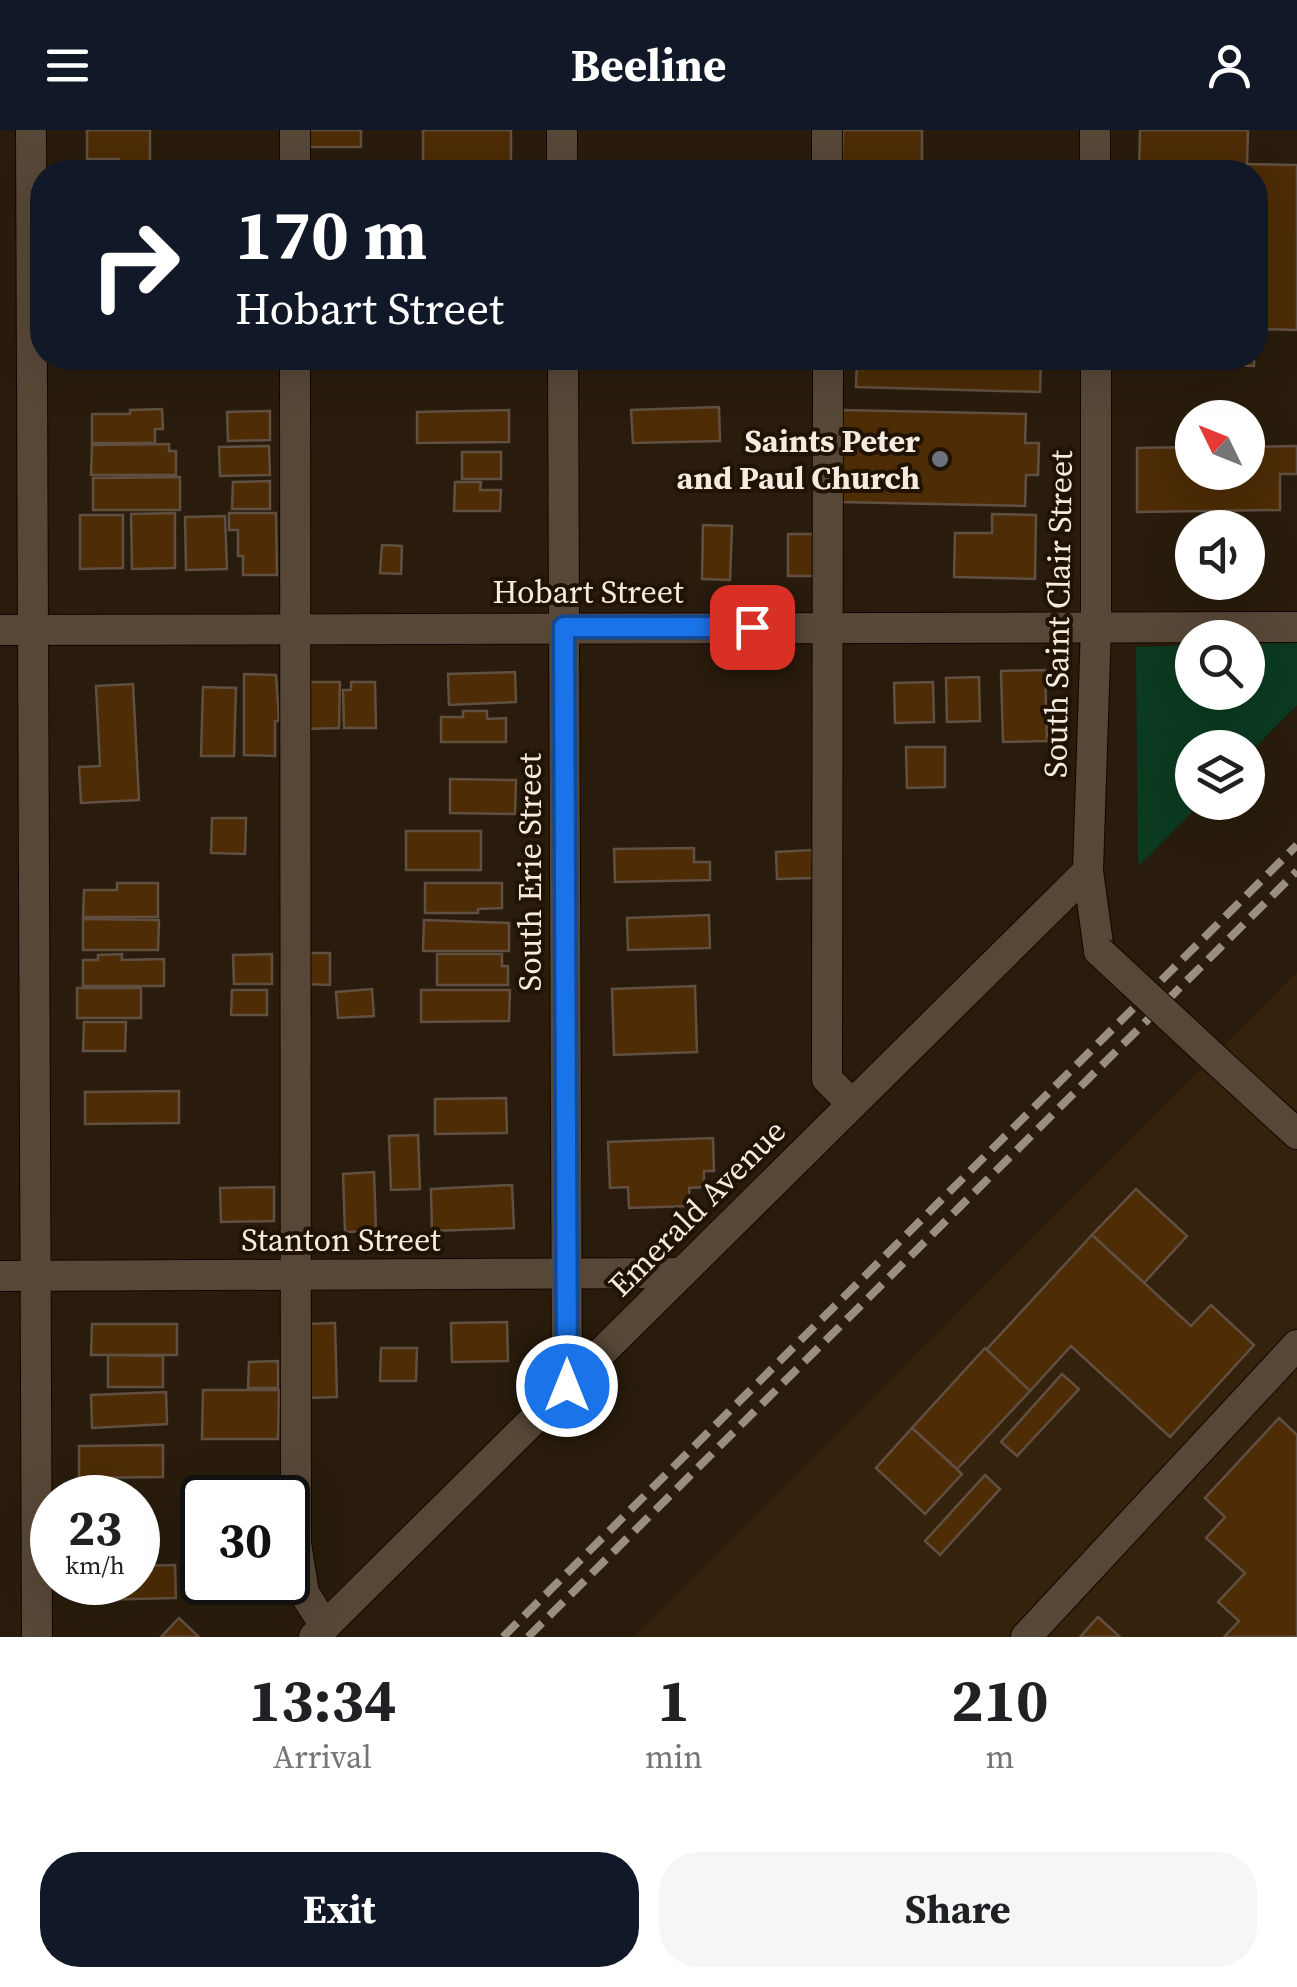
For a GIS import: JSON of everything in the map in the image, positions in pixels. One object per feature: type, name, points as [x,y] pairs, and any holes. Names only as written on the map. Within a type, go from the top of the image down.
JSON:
[{"type":"street","points":[[31,130],[31,160]]},
{"type":"street","points":[[295,130],[295,160]]},
{"type":"street","points":[[562,130],[562,160]]},
{"type":"street","points":[[827,130],[827,160]]},
{"type":"street","points":[[1095,130],[1095,160]]},
{"type":"street","points":[[31,370],[36,1637]]},
{"type":"street","points":[[295,370],[296,1544],[306,1596],[319,1631]]},
{"type":"street","name":"South Erie Street","points":[[563,370],[567,1386]]},
{"type":"street","points":[[828,370],[826,1079],[852,1104]]},
{"type":"street","name":"South Saint Clair Street","points":[[1096,370],[1096,626],[1088,871],[1099,951],[1297,1134]]},
{"type":"street","name":"Hobart Street","points":[[0,630],[1297,627]]},
{"type":"street","name":"Emerald Avenue","points":[[319,1631],[1088,871]]},
{"type":"street","name":"Stanton Street","points":[[0,1276],[681,1274]]},
{"type":"street","points":[[1026,1637],[1297,1345]]},
{"type":"shaded area","points":[[1297,972],[1297,1637],[634,1637],[1195,1075]]},
{"type":"green space","points":[[1297,643],[1297,705],[1265,738],[1265,730],[1175,730],[1175,820],[1184,820],[1138,867],[1136,647],[1175,646],[1175,710],[1265,710],[1265,644]]},
{"type":"building","points":[[87,130],[150,130],[150,160],[87,159]]},
{"type":"building","points":[[303,130],[361,130],[361,147],[303,147]]},
{"type":"building","points":[[423,130],[511,130],[511,160],[423,160]]},
{"type":"building","points":[[843,130],[922,130],[922,160],[842,160]]},
{"type":"building","points":[[1140,130],[1248,130],[1247,160],[1139,160]]},
{"type":"building","points":[[1268,164],[1297,165],[1297,330],[1268,329]]},
{"type":"building","points":[[857,370],[1041,370],[1040,392],[856,387]]},
{"type":"building","points":[[719,407],[720,441],[633,443],[631,410]]},
{"type":"building","points":[[162,409],[163,429],[155,429],[155,443],[92,443],[92,414]]},
{"type":"building","points":[[509,410],[509,442],[417,443],[417,412]]},
{"type":"building","name":"Saints Peter and Paul Church","points":[[843,410],[1026,414],[1025,443],[1039,443],[1038,475],[1026,475],[1025,506],[841,502]]},
{"type":"building","points":[[270,411],[270,440],[228,441],[227,412]]},
{"type":"building","points":[[169,444],[169,451],[176,451],[176,475],[91,475],[92,445]]},
{"type":"building","points":[[269,446],[270,475],[220,476],[219,447]]},
{"type":"building","points":[[1297,446],[1297,474],[1280,474],[1280,510],[1137,512],[1137,448],[1175,447],[1175,490],[1265,490],[1265,447]]},
{"type":"building","points":[[462,452],[501,452],[501,479],[462,479]]},
{"type":"building","points":[[180,477],[180,510],[93,510],[93,478]]},
{"type":"building","points":[[270,481],[270,509],[232,509],[233,482]]},
{"type":"building","points":[[455,482],[481,482],[480,490],[501,490],[500,511],[454,511]]},
{"type":"building","points":[[175,513],[175,568],[132,569],[131,514]]},
{"type":"building","points":[[229,513],[276,513],[277,575],[243,575],[238,530],[229,530]]},
{"type":"building","points":[[992,514],[1036,515],[1035,579],[954,577],[955,533],[992,533]]},
{"type":"building","points":[[80,515],[123,515],[123,568],[80,569]]},
{"type":"building","points":[[225,516],[227,569],[186,570],[185,517]]},
{"type":"building","points":[[703,525],[732,526],[730,580],[702,579]]},
{"type":"building","points":[[788,534],[815,534],[815,576],[788,576]]},
{"type":"building","points":[[382,545],[402,546],[401,574],[380,573]]},
{"type":"building","points":[[1045,670],[1047,741],[1003,742],[1001,671]]},
{"type":"building","points":[[515,672],[516,702],[449,705],[448,674]]},
{"type":"building","points":[[244,674],[276,675],[279,721],[275,721],[275,756],[244,755]]},
{"type":"building","points":[[979,677],[980,721],[947,722],[946,678]]},
{"type":"building","points":[[308,682],[340,682],[339,728],[302,729]]},
{"type":"building","points":[[351,682],[375,682],[376,728],[344,728],[343,690],[351,690]]},
{"type":"building","points":[[933,682],[934,722],[895,723],[894,683]]},
{"type":"building","points":[[133,684],[139,800],[81,803],[79,767],[100,766],[96,686]]},
{"type":"building","points":[[203,687],[236,688],[234,756],[201,756]]},
{"type":"building","points":[[463,711],[487,711],[487,719],[506,718],[506,742],[441,742],[441,717],[463,717]]},
{"type":"building","points":[[906,747],[945,747],[945,787],[907,788]]},
{"type":"building","points":[[450,779],[516,780],[515,814],[450,813]]},
{"type":"building","points":[[212,818],[246,818],[245,854],[211,853]]},
{"type":"building","points":[[406,831],[481,831],[481,870],[406,870]]},
{"type":"building","points":[[694,848],[694,862],[710,862],[710,880],[615,882],[614,849]]},
{"type":"building","points":[[812,850],[813,878],[777,879],[776,852]]},
{"type":"building","points":[[117,883],[158,883],[158,917],[83,917],[84,890],[117,890]]},
{"type":"building","points":[[425,883],[502,883],[502,908],[478,909],[478,913],[425,913]]},
{"type":"building","points":[[709,915],[710,948],[628,950],[627,918]]},
{"type":"building","points":[[83,919],[159,920],[158,950],[83,950]]},
{"type":"building","points":[[424,920],[509,923],[509,951],[423,951]]},
{"type":"building","points":[[305,953],[330,953],[330,985],[305,984]]},
{"type":"building","points":[[122,954],[122,960],[164,959],[164,986],[83,986],[83,960]]},
{"type":"building","points":[[272,954],[272,984],[234,984],[233,955]]},
{"type":"building","points":[[437,954],[502,954],[502,966],[508,966],[508,985],[437,985]]},
{"type":"building","points":[[695,986],[697,1052],[614,1055],[612,989]]},
{"type":"building","points":[[77,988],[141,988],[141,1018],[77,1018]]},
{"type":"building","points":[[372,989],[374,1016],[338,1018],[336,992]]},
{"type":"building","points":[[232,990],[267,990],[267,1015],[231,1015]]},
{"type":"building","points":[[421,990],[510,990],[509,1021],[421,1022]]},
{"type":"building","points":[[84,1022],[126,1022],[125,1051],[83,1051]]},
{"type":"building","points":[[179,1091],[179,1123],[85,1124],[85,1092]]},
{"type":"building","points":[[506,1098],[507,1133],[435,1134],[435,1099]]},
{"type":"building","points":[[418,1135],[420,1189],[391,1190],[389,1136]]},
{"type":"building","points":[[713,1138],[714,1171],[704,1171],[704,1187],[689,1188],[690,1206],[629,1208],[628,1187],[610,1188],[608,1142]]},
{"type":"building","points":[[374,1172],[376,1231],[345,1232],[343,1174]]},
{"type":"building","points":[[512,1185],[514,1228],[432,1231],[431,1189]]},
{"type":"building","points":[[274,1187],[274,1221],[221,1222],[220,1188]]},
{"type":"building","points":[[1136,1189],[1187,1236],[1144,1283],[1092,1235]]},
{"type":"building","points":[[1092,1235],[1191,1326],[1211,1305],[1254,1345],[1170,1437],[1071,1346],[1030,1391],[986,1350]]},
{"type":"building","points":[[507,1322],[508,1361],[452,1362],[451,1323]]},
{"type":"building","points":[[335,1323],[337,1397],[308,1398],[307,1324]]},
{"type":"building","points":[[92,1324],[177,1324],[177,1355],[91,1355]]},
{"type":"building","points":[[381,1348],[417,1348],[416,1381],[380,1381]]},
{"type":"building","points":[[985,1348],[1030,1391],[957,1469],[912,1428]]},
{"type":"building","points":[[108,1355],[163,1356],[163,1387],[108,1387]]},
{"type":"building","points":[[278,1361],[278,1388],[248,1388],[249,1362]]},
{"type":"building","points":[[1062,1374],[1079,1389],[1017,1456],[1001,1442]]},
{"type":"building","points":[[203,1390],[279,1390],[278,1439],[202,1439]]},
{"type":"building","points":[[166,1392],[167,1424],[92,1428],[91,1395]]},
{"type":"building","points":[[1279,1418],[1297,1435],[1297,1637],[1224,1637],[1239,1621],[1218,1602],[1245,1573],[1206,1538],[1225,1517],[1205,1498]]},
{"type":"building","points":[[912,1428],[962,1474],[925,1514],[876,1468]]},
{"type":"building","points":[[163,1445],[163,1477],[79,1475],[79,1446]]},
{"type":"building","points":[[985,1475],[1000,1489],[940,1555],[925,1541]]},
{"type":"building","points":[[160,1565],[175,1565],[176,1598],[160,1598]]},
{"type":"building","points":[[1098,1617],[1120,1637],[1080,1637]]},
{"type":"building","points":[[179,1618],[199,1637],[161,1637]]},
{"type":"railway","points":[[503,1637],[1297,845]]},
{"type":"railway","points":[[528,1637],[1297,871]]},
{"type":"place","name":"Saints Peter and Paul Church","points":[[940,459]]},
{"type":"route","points":[[567,1386],[564,627],[752,627]]}]
